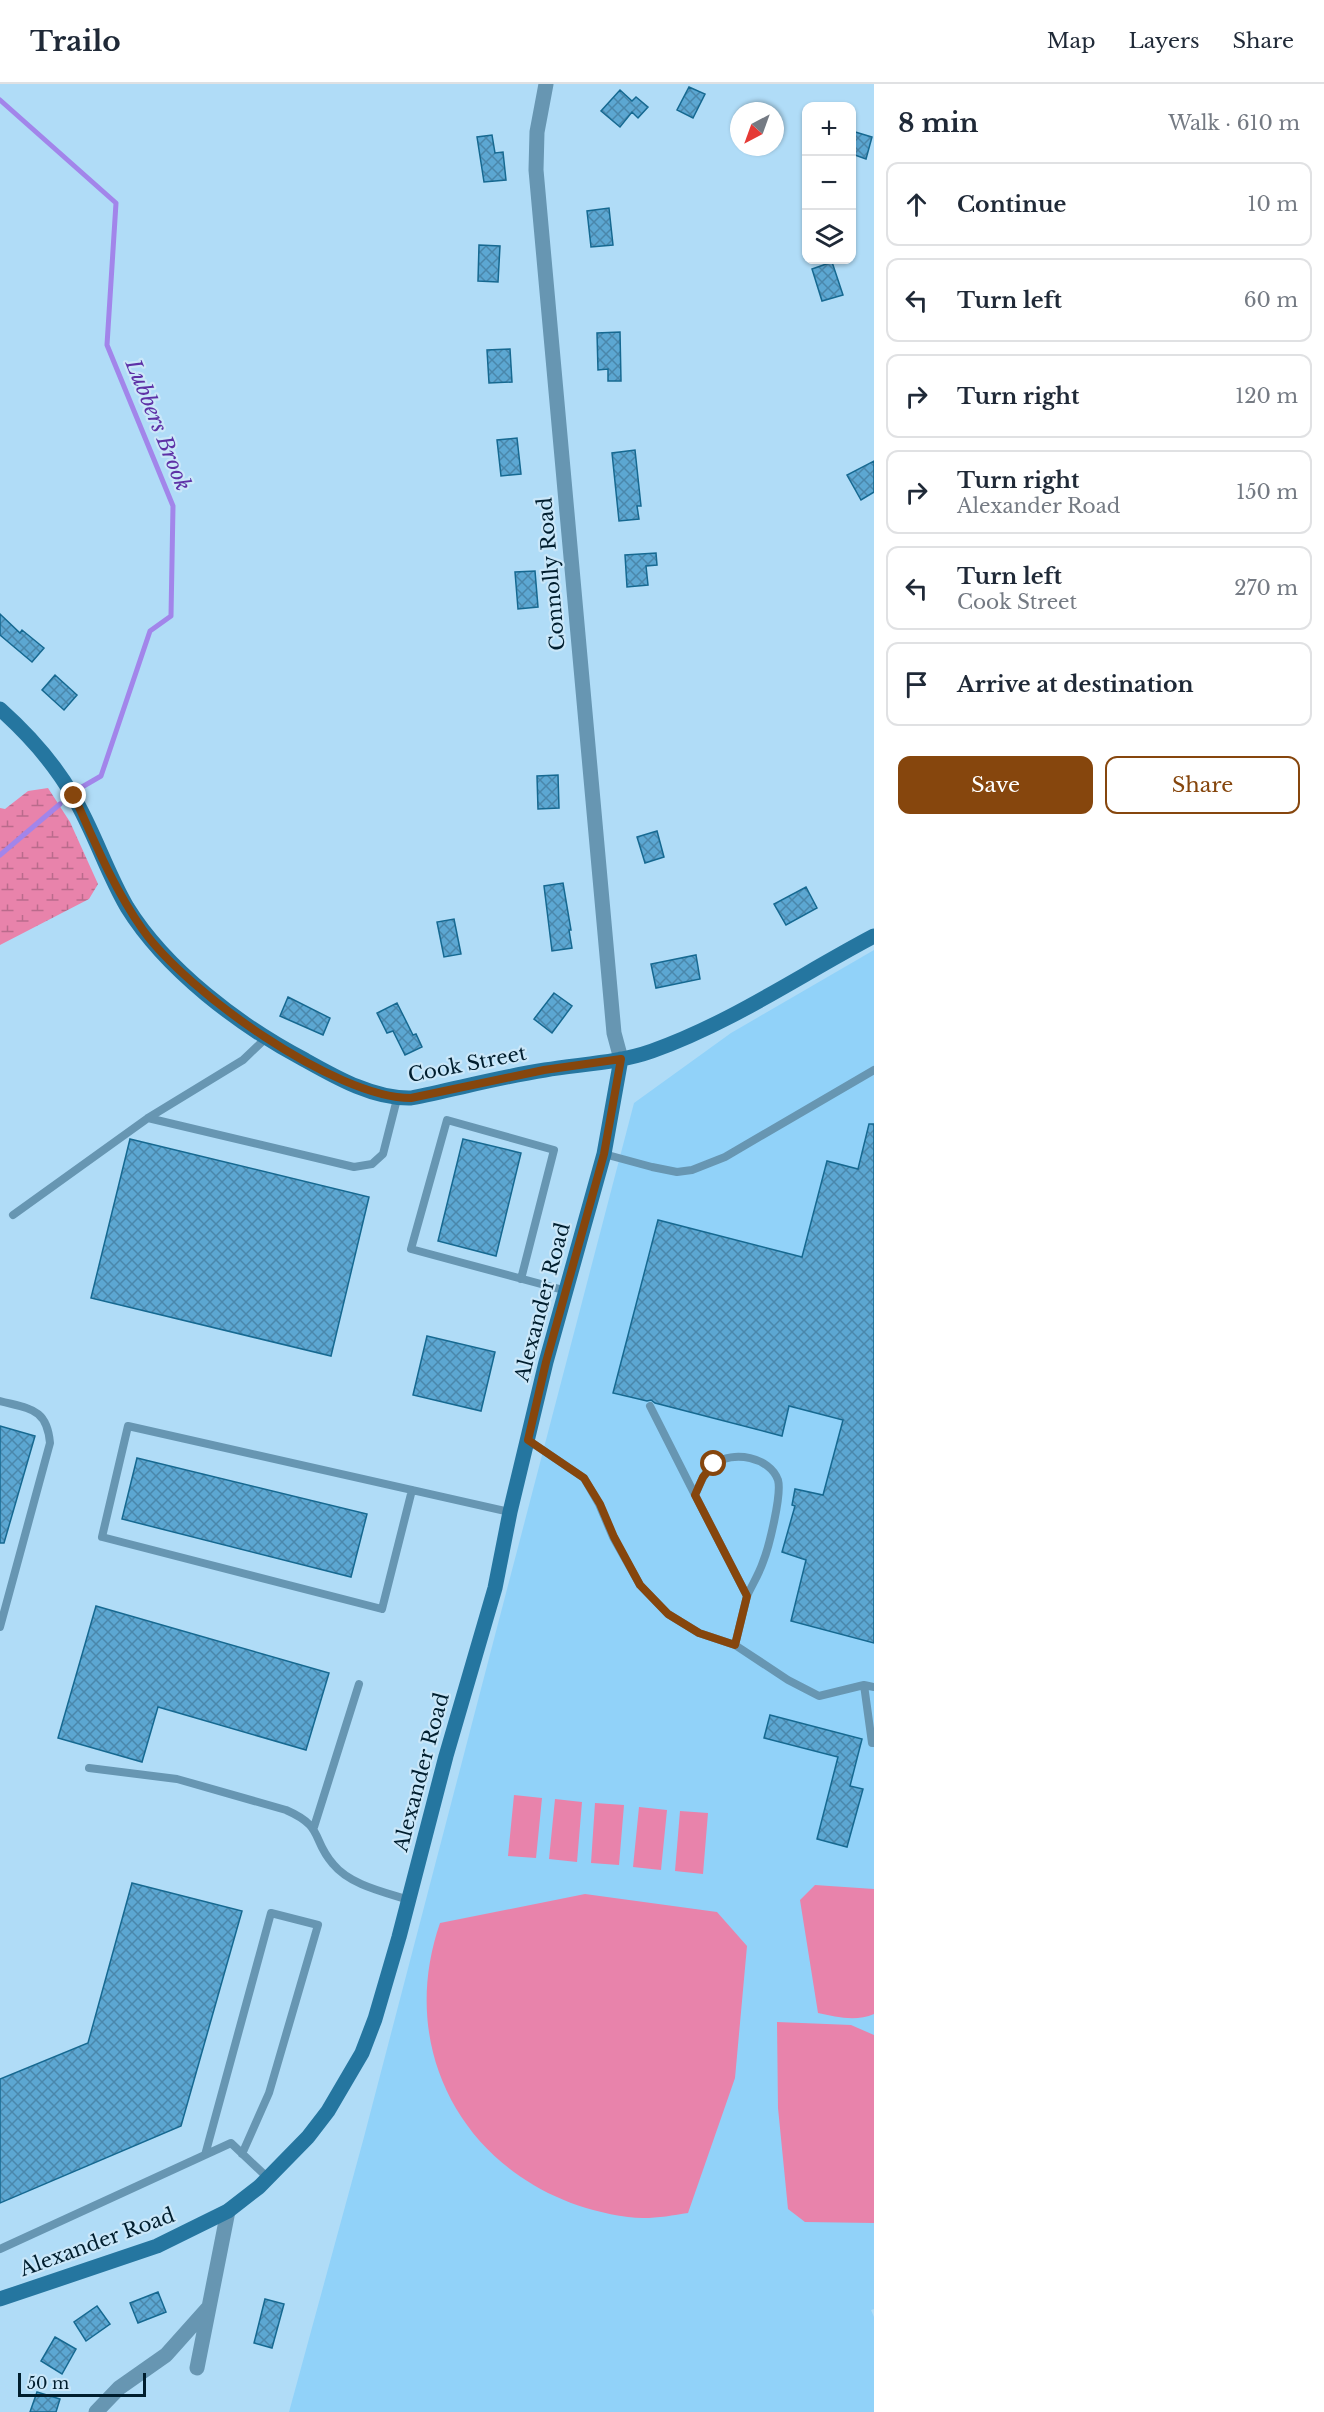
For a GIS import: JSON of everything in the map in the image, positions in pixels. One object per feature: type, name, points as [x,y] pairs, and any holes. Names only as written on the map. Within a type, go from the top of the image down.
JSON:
[{"type":"street","name":"Connolly Road","points":[[546,84],[537,132],[536,170],[614,1033],[621,1059]]},
{"type":"street","name":"Cook Street","points":[[0,709],[34,742],[74,796],[127,906],[160,951],[235,1016],[294,1054],[347,1082],[397,1098],[411,1098],[544,1070],[621,1059],[685,1039],[874,936]]},
{"type":"street","name":"Alexander Road","points":[[0,2299],[157,2246],[228,2211],[268,2178],[309,2137],[328,2111],[362,2053],[375,2019],[455,1724],[495,1588],[510,1512],[546,1362],[604,1154],[621,1059]]},
{"type":"street","points":[[197,2368],[228,2211]]},
{"type":"street","points":[[96,2412],[119,2388],[166,2355],[208,2308]]},
{"type":"lane","points":[[13,1215],[148,1118],[243,1060],[267,1037]]},
{"type":"lane","points":[[604,1154],[677,1172],[692,1170],[725,1157],[874,1070]]},
{"type":"lane","points":[[148,1118],[354,1167],[372,1164],[383,1154],[397,1098]]},
{"type":"lane","points":[[521,1279],[554,1150],[447,1120],[411,1250],[521,1279],[567,1291]]},
{"type":"lane","points":[[0,1401],[38,1411],[48,1425],[50,1443],[0,1627]]},
{"type":"lane","points":[[650,1406],[747,1596]]},
{"type":"lane","points":[[412,1490],[382,1609],[102,1537],[128,1426],[510,1512]]},
{"type":"lane","points":[[528,1440],[584,1478],[600,1504],[614,1537],[640,1585],[668,1614],[699,1633],[735,1645],[788,1680],[819,1696],[864,1685],[874,1687]]},
{"type":"lane","points":[[695,1495],[703,1477],[714,1464],[727,1457],[743,1457],[760,1461],[777,1479],[780,1493],[763,1561],[747,1596],[735,1645]]},
{"type":"lane","points":[[314,1827],[359,1684]]},
{"type":"lane","points":[[864,1685],[872,1743],[874,1743]]},
{"type":"lane","points":[[89,1768],[177,1779],[286,1809],[302,1816],[314,1827],[333,1864],[347,1876],[370,1887],[409,1900]]},
{"type":"lane","points":[[205,2155],[271,1913],[318,1925],[269,2093],[242,2154]]},
{"type":"lane","points":[[0,2249],[231,2143],[268,2178]]},
{"type":"shaded area","points":[[874,950],[874,2309],[871,2310],[874,2317],[874,2412],[289,2412],[364,2137],[634,1103],[731,1033]]},
{"type":"green space","points":[[48,788],[70,822],[98,884],[89,899],[0,945],[0,808],[5,809],[28,791]]},
{"type":"green space","points":[[514,1795],[542,1798],[536,1858],[508,1856]]},
{"type":"green space","points":[[555,1799],[582,1802],[577,1862],[549,1859]]},
{"type":"green space","points":[[595,1803],[624,1805],[619,1865],[591,1863]]},
{"type":"green space","points":[[639,1807],[667,1810],[661,1870],[633,1867]]},
{"type":"green space","points":[[680,1811],[708,1813],[703,1874],[675,1871]]},
{"type":"green space","points":[[815,1885],[874,1889],[874,2014],[853,2018],[818,2013],[800,1900]]},
{"type":"green space","points":[[585,1894],[717,1912],[747,1946],[735,2078],[688,2213],[651,2218],[628,2217],[576,2205],[530,2183],[491,2153],[461,2116],[439,2073],[428,2026],[428,1976],[440,1923]]},
{"type":"green space","points":[[777,2022],[851,2025],[874,2035],[874,2223],[805,2222],[788,2209],[778,2108]]},
{"type":"building","points":[[689,87],[705,94],[693,118],[677,110]]},
{"type":"building","points":[[620,90],[632,101],[636,97],[648,107],[638,118],[632,112],[620,127],[601,111]]},
{"type":"building","points":[[856,132],[872,137],[866,159],[856,155]]},
{"type":"building","points":[[492,135],[495,153],[503,152],[506,180],[484,182],[477,137]]},
{"type":"building","points":[[609,208],[613,245],[591,247],[587,211]]},
{"type":"building","points":[[479,245],[500,246],[498,282],[478,281]]},
{"type":"building","points":[[833,264],[843,295],[822,301],[812,269]]},
{"type":"building","points":[[620,332],[621,381],[608,381],[608,369],[598,370],[597,333]]},
{"type":"building","points":[[510,349],[512,382],[489,383],[487,350]]},
{"type":"building","points":[[517,438],[521,474],[501,476],[497,440]]},
{"type":"building","points":[[635,450],[641,506],[637,506],[639,519],[619,521],[612,453]]},
{"type":"building","points":[[874,461],[874,492],[861,500],[847,475]]},
{"type":"building","points":[[656,553],[657,565],[646,566],[648,585],[627,587],[625,555]]},
{"type":"building","points":[[535,571],[538,607],[518,609],[515,572]]},
{"type":"building","points":[[0,614],[20,633],[22,630],[44,648],[32,662],[0,635]]},
{"type":"building","points":[[55,675],[77,695],[64,710],[42,690]]},
{"type":"building","points":[[558,775],[559,808],[538,809],[537,776]]},
{"type":"building","points":[[657,831],[664,857],[645,863],[637,837]]},
{"type":"building","points":[[563,883],[572,948],[552,951],[544,886]]},
{"type":"building","points":[[806,887],[817,908],[786,925],[774,904]]},
{"type":"building","points":[[454,919],[461,954],[444,957],[437,922]]},
{"type":"building","points":[[696,955],[700,979],[656,988],[651,964]]},
{"type":"building","points":[[554,993],[572,1006],[552,1033],[534,1019]]},
{"type":"building","points":[[288,997],[330,1018],[323,1035],[280,1016]]},
{"type":"building","points":[[397,1003],[413,1035],[416,1034],[422,1047],[405,1055],[393,1031],[387,1033],[377,1013]]},
{"type":"building","points":[[869,1124],[874,1124],[874,1643],[791,1621],[806,1560],[782,1552],[795,1506],[792,1505],[795,1489],[823,1495],[843,1420],[789,1406],[782,1436],[655,1403],[651,1400],[613,1393],[658,1220],[802,1257],[827,1161],[858,1169]]},
{"type":"building","points":[[130,1139],[369,1197],[331,1356],[91,1298]]},
{"type":"building","points":[[463,1139],[521,1153],[496,1256],[438,1241]]},
{"type":"building","points":[[427,1336],[495,1352],[481,1411],[413,1395]]},
{"type":"building","points":[[0,1426],[35,1436],[4,1543],[0,1543]]},
{"type":"building","points":[[137,1458],[367,1514],[351,1577],[122,1519]]},
{"type":"building","points":[[96,1606],[329,1673],[306,1750],[158,1707],[142,1762],[58,1738]]},
{"type":"building","points":[[770,1715],[862,1739],[850,1786],[863,1789],[847,1847],[817,1839],[838,1757],[764,1738]]},
{"type":"building","points":[[132,1883],[242,1911],[181,2126],[0,2203],[0,2079],[88,2043]]},
{"type":"building","points":[[158,2292],[166,2312],[138,2323],[130,2303]]},
{"type":"building","points":[[265,2299],[284,2304],[272,2348],[254,2343]]},
{"type":"building","points":[[97,2306],[110,2324],[86,2341],[74,2322]]},
{"type":"building","points":[[55,2337],[76,2349],[62,2374],[41,2361]]},
{"type":"building","points":[[37,2392],[60,2399],[56,2412],[30,2412]]},
{"type":"waterway","name":"Lubbers Brook","points":[[0,100],[116,203],[107,345],[173,506],[171,616],[150,631],[101,776],[82,787]]},
{"type":"waterway","name":"Lubbers Brook","points":[[0,855],[60,804]]},
{"type":"route","points":[[74,796],[127,906],[160,951],[235,1016],[286,1050],[347,1082],[397,1098],[411,1098],[544,1070],[621,1059],[604,1154],[546,1362],[528,1440],[584,1478],[600,1504],[614,1537],[640,1585],[668,1614],[699,1633],[735,1645],[747,1596],[695,1495],[703,1477],[714,1464]]}]
